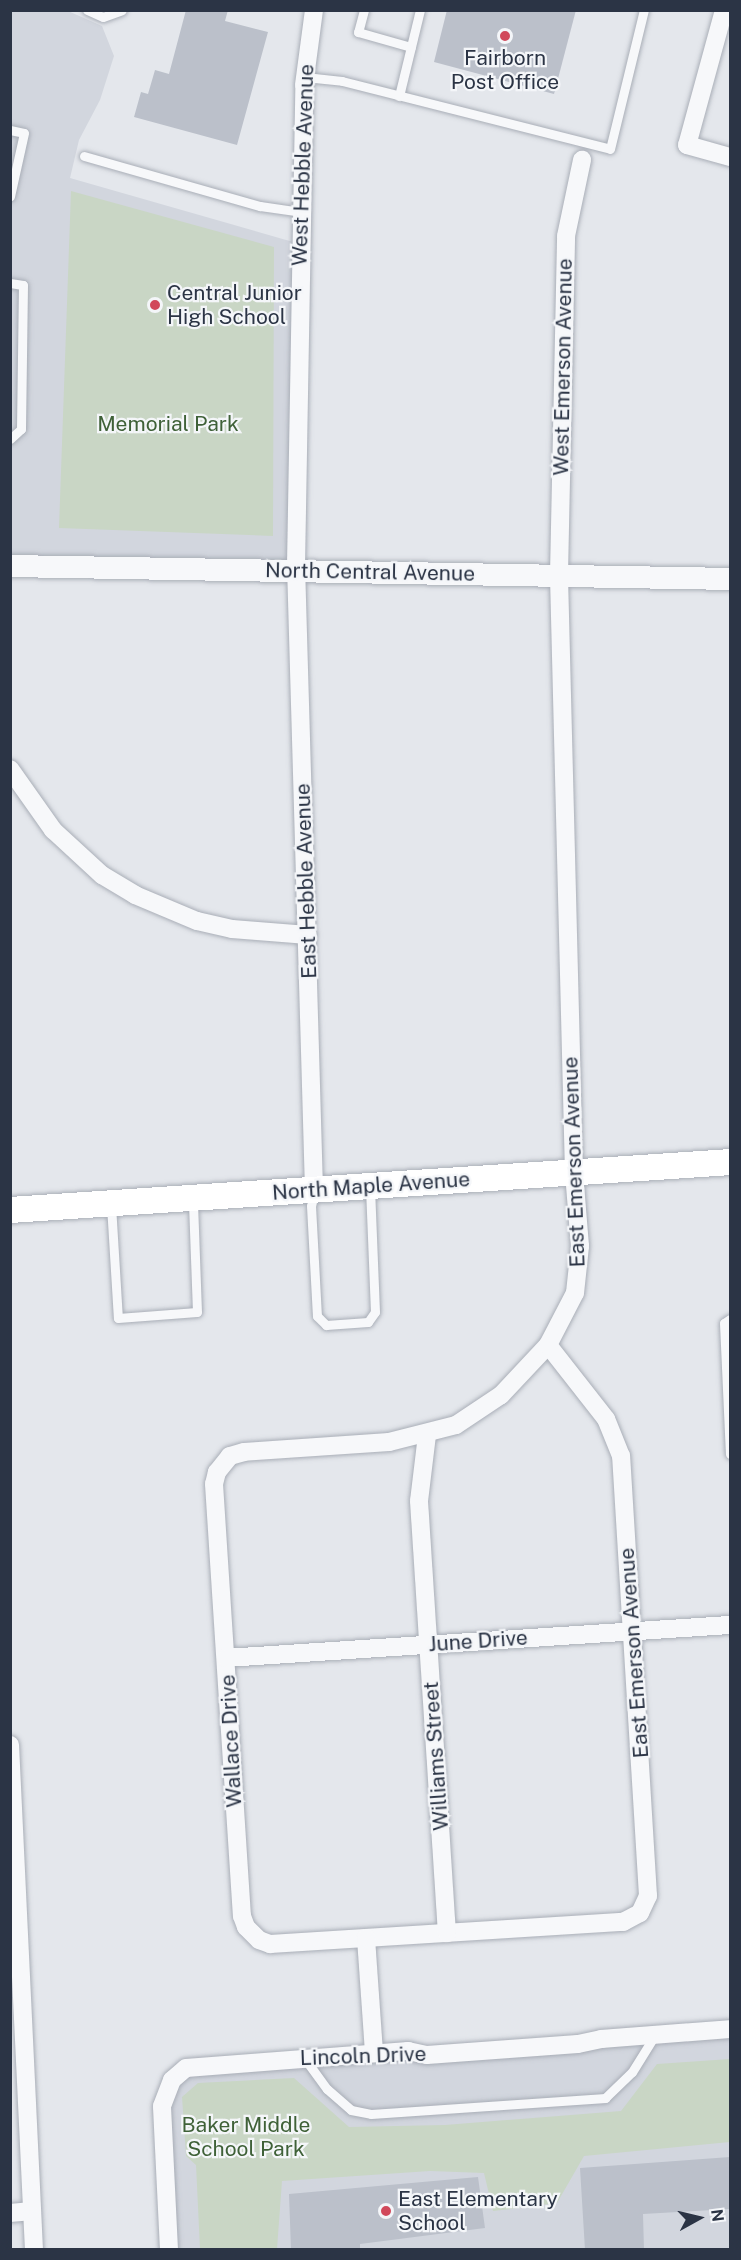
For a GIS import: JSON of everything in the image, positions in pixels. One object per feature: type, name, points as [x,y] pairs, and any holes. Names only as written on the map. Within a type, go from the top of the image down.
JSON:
[{"type":"main road","name":"North Maple Avenue","points":[[10,1210],[730,1162]]},
{"type":"street","name":"West Hebble Avenue","points":[[299,571],[301,212],[305,77],[315,10]]},
{"type":"street","points":[[724,10],[687,145],[730,157]]},
{"type":"street","name":"West Emerson Avenue","points":[[560,575],[566,236],[582,160]]},
{"type":"street","name":"North Central Avenue","points":[[10,566],[730,579]]},
{"type":"street","name":"East Hebble Avenue","points":[[299,571],[314,1190]]},
{"type":"street","name":"East Emerson Avenue","points":[[560,575],[574,1173],[580,1246],[577,1277],[567,1311],[548,1345],[606,1419],[618,1446],[633,1631],[647,1862]]},
{"type":"street","points":[[10,769],[53,830],[102,874],[135,895],[197,921],[232,929],[308,935]]},
{"type":"street","name":"Wallace Drive","points":[[548,1345],[501,1395],[456,1425],[427,1435],[389,1442],[244,1452],[224,1461],[214,1484],[246,1927],[254,1937],[270,1944],[632,1919],[646,1905],[647,1862]]},
{"type":"street","name":"Williams Street","points":[[427,1435],[419,1485],[447,1933]]},
{"type":"street","name":"June Drive","points":[[226,1658],[730,1625]]},
{"type":"street","points":[[10,1745],[34,2250]]},
{"type":"street","points":[[366,1938],[374,2053]]},
{"type":"street","name":"Lincoln Drive","points":[[169,2250],[162,2106],[172,2080],[195,2066],[408,2050],[427,2055],[730,2030]]},
{"type":"street","points":[[10,2213],[32,2211]]},
{"type":"lane","points":[[87,10],[103,17],[123,10]]},
{"type":"lane","points":[[364,10],[358,33],[411,47]]},
{"type":"lane","points":[[399,96],[420,10]]},
{"type":"lane","points":[[305,77],[342,81],[610,148],[644,10]]},
{"type":"lane","points":[[10,130],[24,133],[10,196]]},
{"type":"lane","points":[[84,156],[260,206],[301,212]]},
{"type":"lane","points":[[10,283],[23,285],[21,429],[10,439]]},
{"type":"lane","points":[[314,1190],[311,1206],[317,1316],[326,1325],[368,1322],[375,1312],[370,1187]]},
{"type":"lane","points":[[111,1203],[118,1318],[197,1312],[193,1198]]},
{"type":"lane","points":[[730,1319],[724,1323],[728,1367],[730,1454]]},
{"type":"lane","points":[[304,2058],[327,2089],[351,2110],[371,2114],[605,2098],[632,2072],[655,2035]]},
{"type":"shaded area","name":"Central Junior High School","points":[[11,11],[68,11],[102,26],[114,56],[100,100],[79,140],[70,178],[300,244],[299,571],[11,566]]},
{"type":"shaded area","points":[[730,2029],[730,2249],[169,2250],[162,2106],[179,2073]]},
{"type":"green space","name":"Memorial Park","points":[[71,191],[274,247],[273,536],[59,528]]},
{"type":"green space","name":"Baker Middle School Park","points":[[730,2059],[730,2142],[584,2156],[557,2203],[493,2211],[484,2173],[430,2171],[282,2181],[277,2249],[200,2249],[196,2165],[186,2156],[182,2097],[198,2083],[294,2078],[349,2127],[445,2125],[621,2111],[657,2064]]},
{"type":"building","points":[[186,10],[228,10],[225,21],[268,32],[237,145],[134,117],[141,92],[148,94],[155,70],[169,74]]},
{"type":"building","name":"Fairborn Post Office","points":[[447,10],[576,10],[554,94],[434,62]]},
{"type":"building","points":[[730,2157],[730,2209],[643,2214],[644,2250],[585,2250],[580,2168]]},
{"type":"building","name":"East Elementary School","points":[[478,2177],[485,2228],[360,2244],[360,2250],[291,2250],[289,2194]]},
{"type":"place","name":"Fairborn Post Office","points":[[505,36]]},
{"type":"place","name":"Central Junior High School","points":[[155,305]]},
{"type":"place","name":"East Elementary School","points":[[386,2211]]}]
